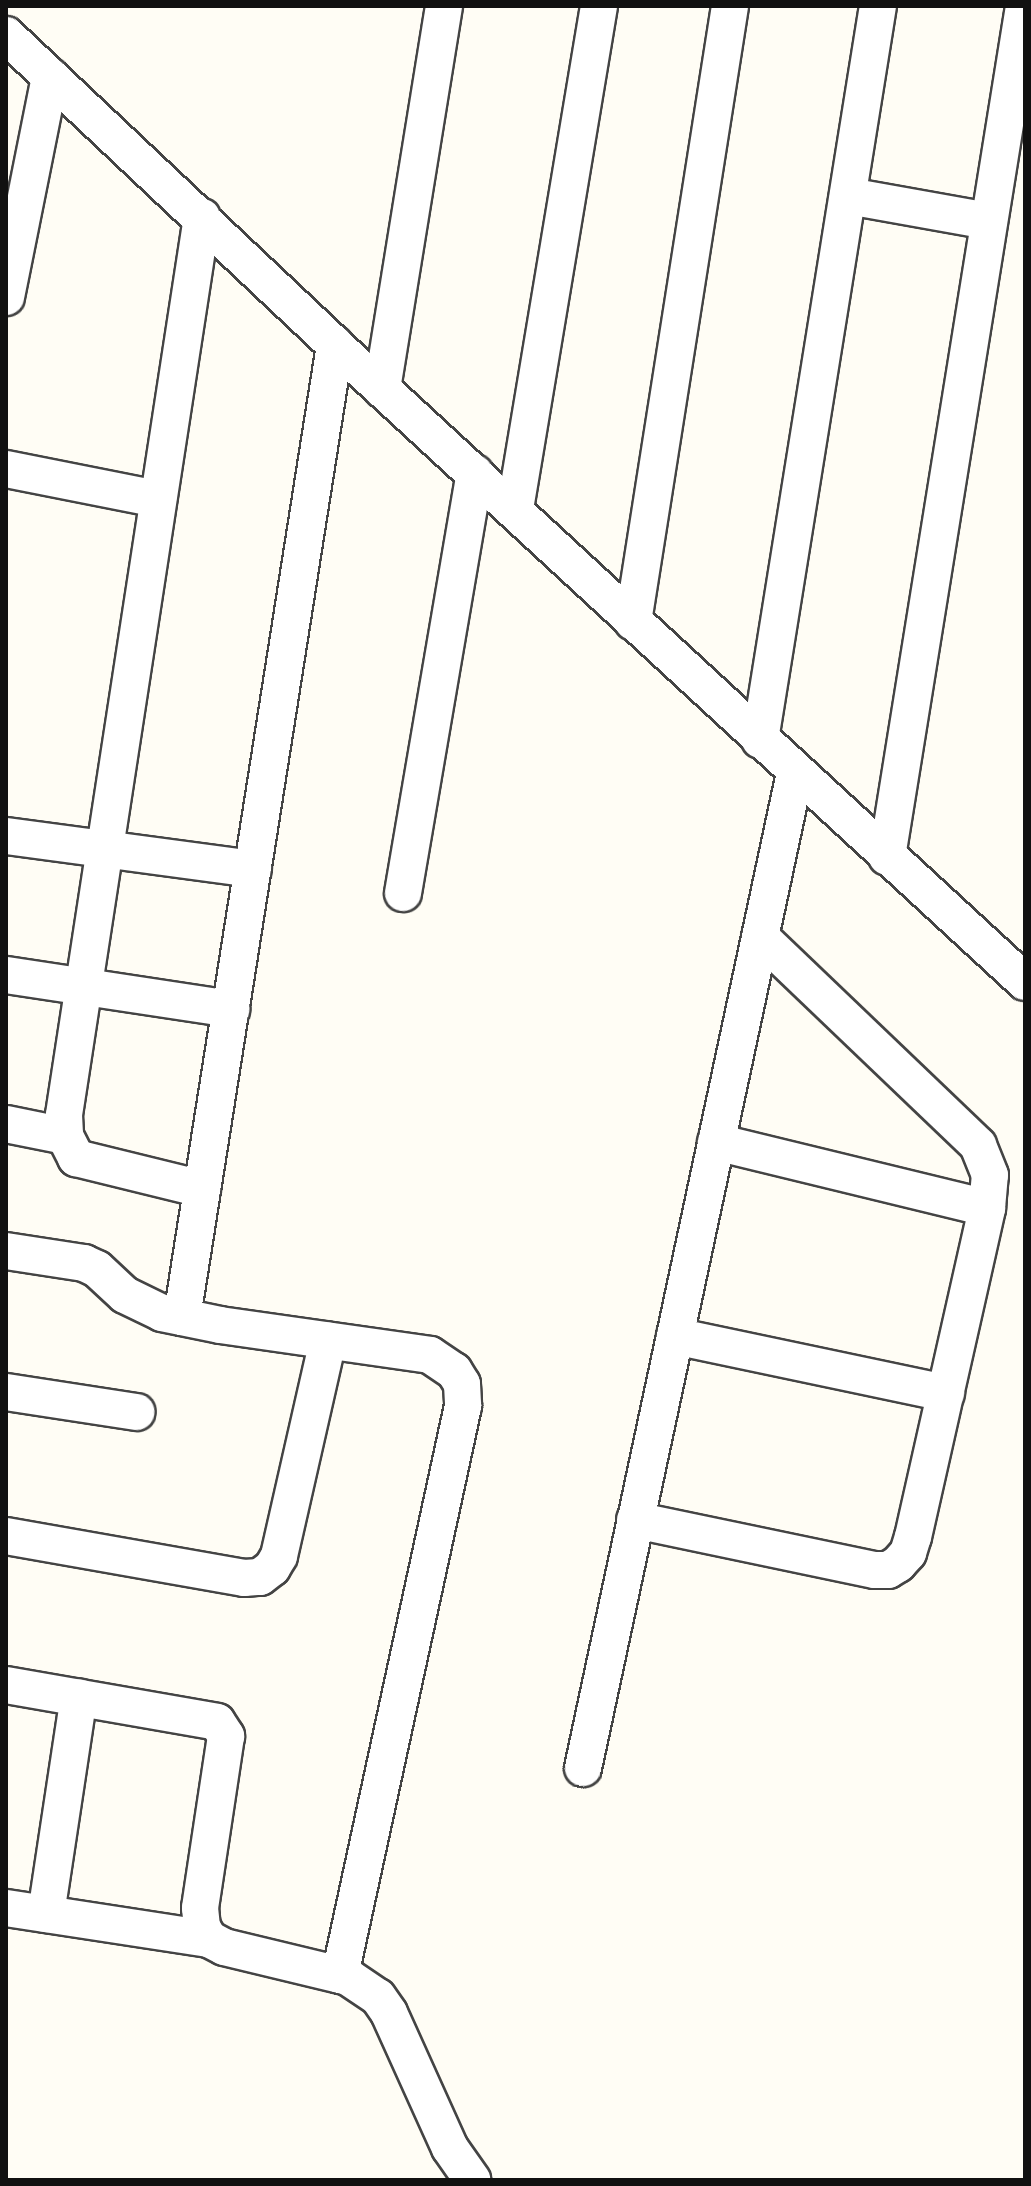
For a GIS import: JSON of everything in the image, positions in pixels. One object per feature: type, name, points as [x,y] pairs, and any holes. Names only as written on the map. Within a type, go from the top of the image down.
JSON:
[{"type":"street","points":[[382,389],[444,6]]},
{"type":"street","points":[[515,509],[599,6]]},
{"type":"street","points":[[633,622],[730,6]]},
{"type":"street","points":[[760,740],[878,6]]},
{"type":"street","points":[[887,857],[1024,6]]},
{"type":"street","points":[[6,35],[795,773],[1025,982]]},
{"type":"street","points":[[6,297],[50,76]]},
{"type":"street","points":[[848,196],[989,221]]},
{"type":"street","points":[[202,217],[64,1115],[65,1136],[76,1158],[202,1189]]},
{"type":"street","points":[[182,1317],[335,345]]},
{"type":"street","points":[[6,469],[158,499]]},
{"type":"street","points":[[403,893],[475,473]]},
{"type":"street","points":[[583,1768],[795,773]]},
{"type":"street","points":[[6,836],[253,869]]},
{"type":"street","points":[[635,1520],[888,1570],[898,1564],[910,1545],[987,1208],[990,1175],[978,1145],[760,937]]},
{"type":"street","points":[[6,975],[231,1009]]},
{"type":"street","points":[[6,1124],[65,1136]]},
{"type":"street","points":[[716,1142],[987,1208]]},
{"type":"street","points":[[6,1251],[84,1263],[144,1306],[182,1317],[430,1355],[443,1361],[462,1384],[463,1406],[340,1975]]},
{"type":"street","points":[[675,1336],[946,1393]]},
{"type":"street","points":[[6,1536],[244,1578],[260,1577],[279,1556],[328,1340]]},
{"type":"street","points":[[6,1392],[136,1412]]},
{"type":"street","points":[[6,1685],[203,1718],[222,1728],[226,1736],[200,1908],[202,1927],[209,1939]]},
{"type":"street","points":[[46,1914],[79,1697]]},
{"type":"street","points":[[6,1908],[209,1939],[224,1947],[340,1975],[364,1984],[389,2013],[450,2148],[472,2180]]}]
